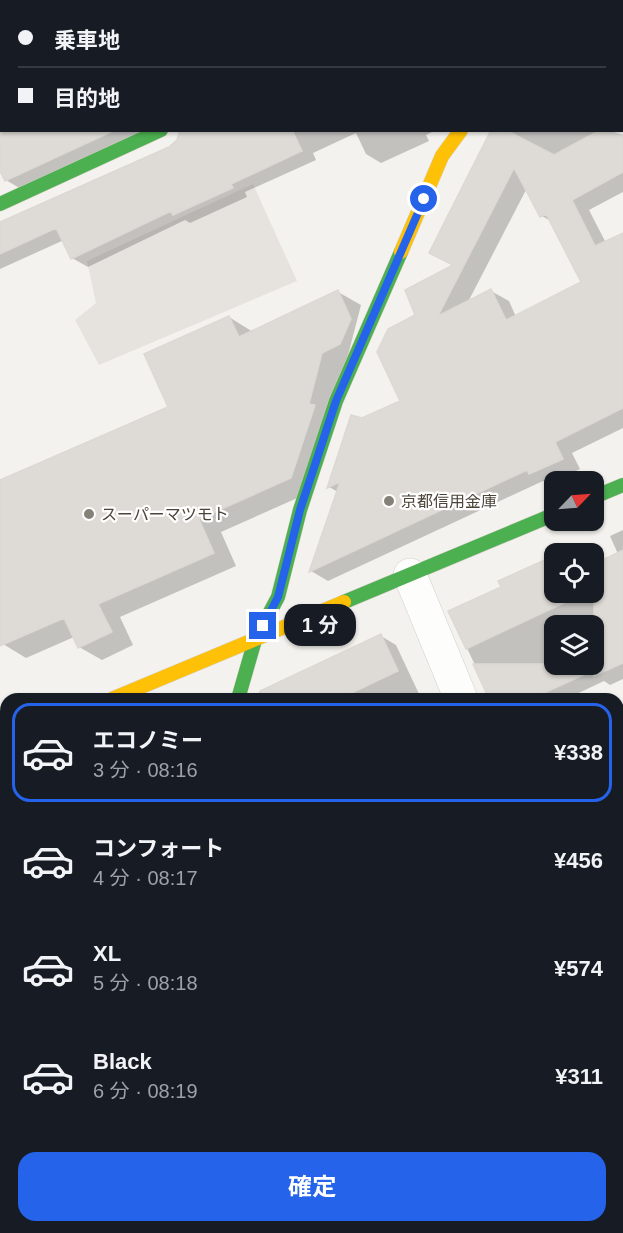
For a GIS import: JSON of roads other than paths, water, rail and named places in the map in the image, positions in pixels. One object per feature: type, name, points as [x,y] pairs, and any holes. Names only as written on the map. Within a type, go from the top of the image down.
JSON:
[{"type":"street","points":[[0,204],[157,132]]},
{"type":"street","points":[[240,693],[255,640],[278,597],[300,510],[336,401],[389,285],[442,156],[460,132]]},
{"type":"street","points":[[604,494],[623,485]]},
{"type":"street","points":[[127,693],[544,519]]},
{"type":"street","points":[[410,575],[459,693]]},
{"type":"place","name":"京都信用金庫","points":[[389,501]]},
{"type":"place","name":"スーパーマツモト","points":[[89,514]]}]
